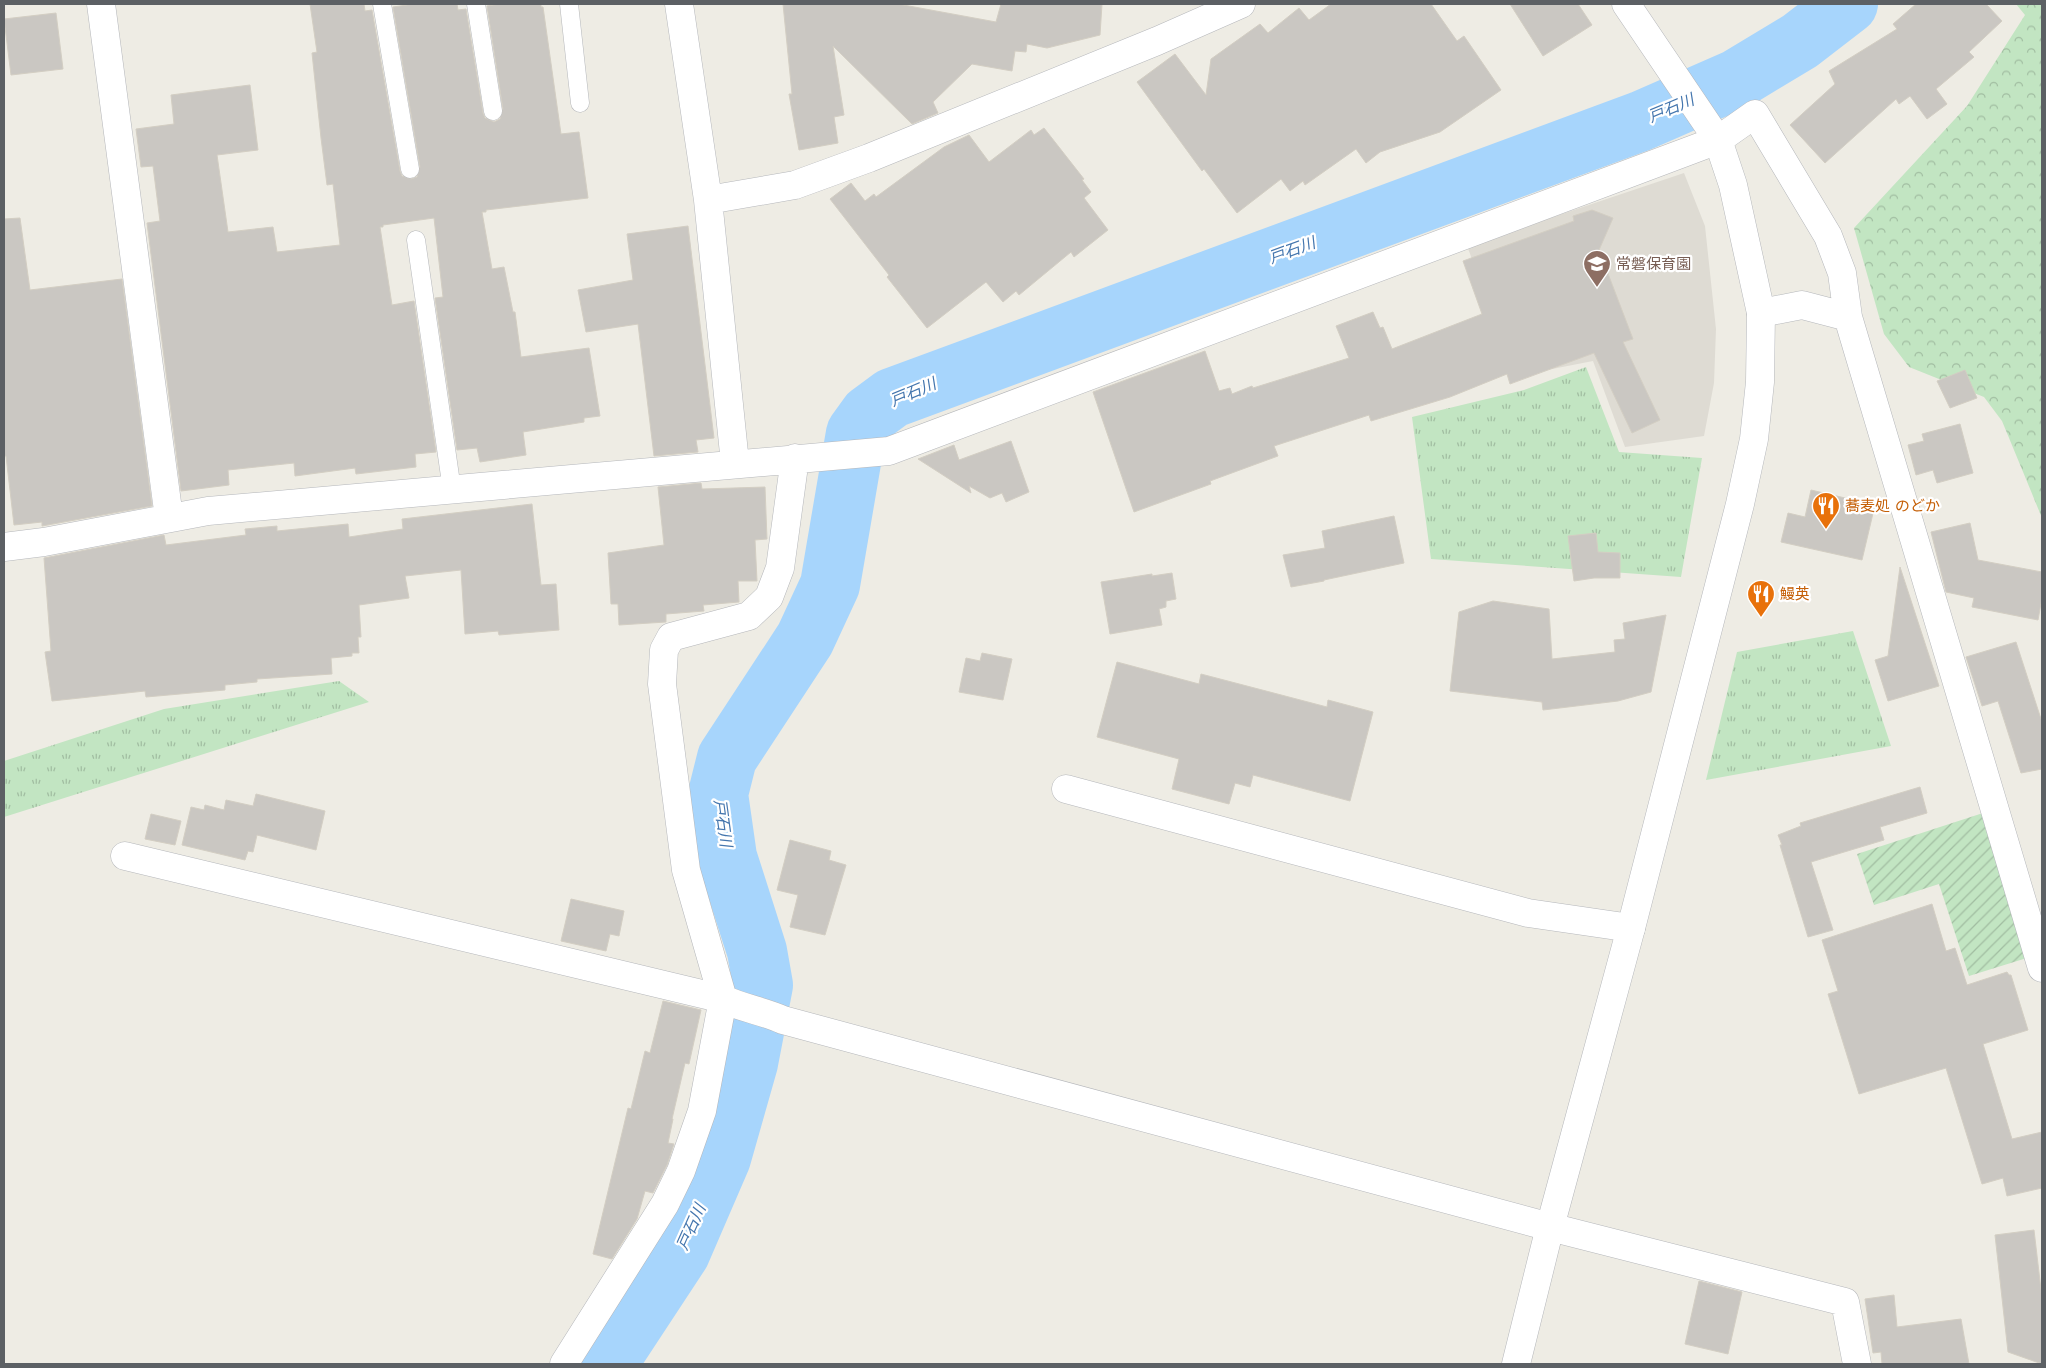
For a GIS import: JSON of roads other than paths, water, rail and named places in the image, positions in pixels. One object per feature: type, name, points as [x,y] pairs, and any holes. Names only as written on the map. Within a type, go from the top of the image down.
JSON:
[{"type":"street","points":[[102,4],[169,518]]},
{"type":"street","points":[[679,4],[708,200],[735,463]]},
{"type":"street","points":[[708,200],[795,186],[869,158],[1241,4]]},
{"type":"street","points":[[1516,1364],[1550,1228],[1631,928],[1742,495],[1754,439],[1760,382],[1761,313],[1733,185],[1713,133],[1672,75],[1626,4]]},
{"type":"street","points":[[4,547],[44,542],[208,511],[889,450],[1713,133],[1756,114],[1828,236],[1842,273],[1848,317],[2042,968]]},
{"type":"street","points":[[1761,313],[1802,305],[1848,317]]},
{"type":"street","points":[[564,1364],[665,1204],[680,1171],[702,1111],[729,1002],[686,870],[662,684],[664,650],[671,637],[749,616],[769,597],[780,568],[804,457]]},
{"type":"street","points":[[1066,789],[1528,913],[1631,928]]},
{"type":"street","points":[[125,856],[729,1002],[802,1025],[1550,1228],[1845,1302],[1857,1364]]},
{"type":"lane","points":[[382,4],[410,169]]},
{"type":"lane","points":[[476,4],[493,111]]},
{"type":"lane","points":[[569,4],[580,103]]},
{"type":"lane","points":[[416,240],[452,490]]},
{"type":"waterway","name":"戸石川","points":[[607,1364],[680,1253],[721,1158],[748,1063],[763,985],[757,951],[727,857],[718,794],[727,758],[805,639],[830,585],[856,433],[869,415],[892,398],[1641,121],[1737,79],[1800,41],[1848,4]]},
{"type":"place","name":"常磐保育園","points":[[1597,288]]},
{"type":"place","name":"蕎麦処 のどか","points":[[1826,530]]},
{"type":"place","name":"鰻英","points":[[1761,618]]}]
